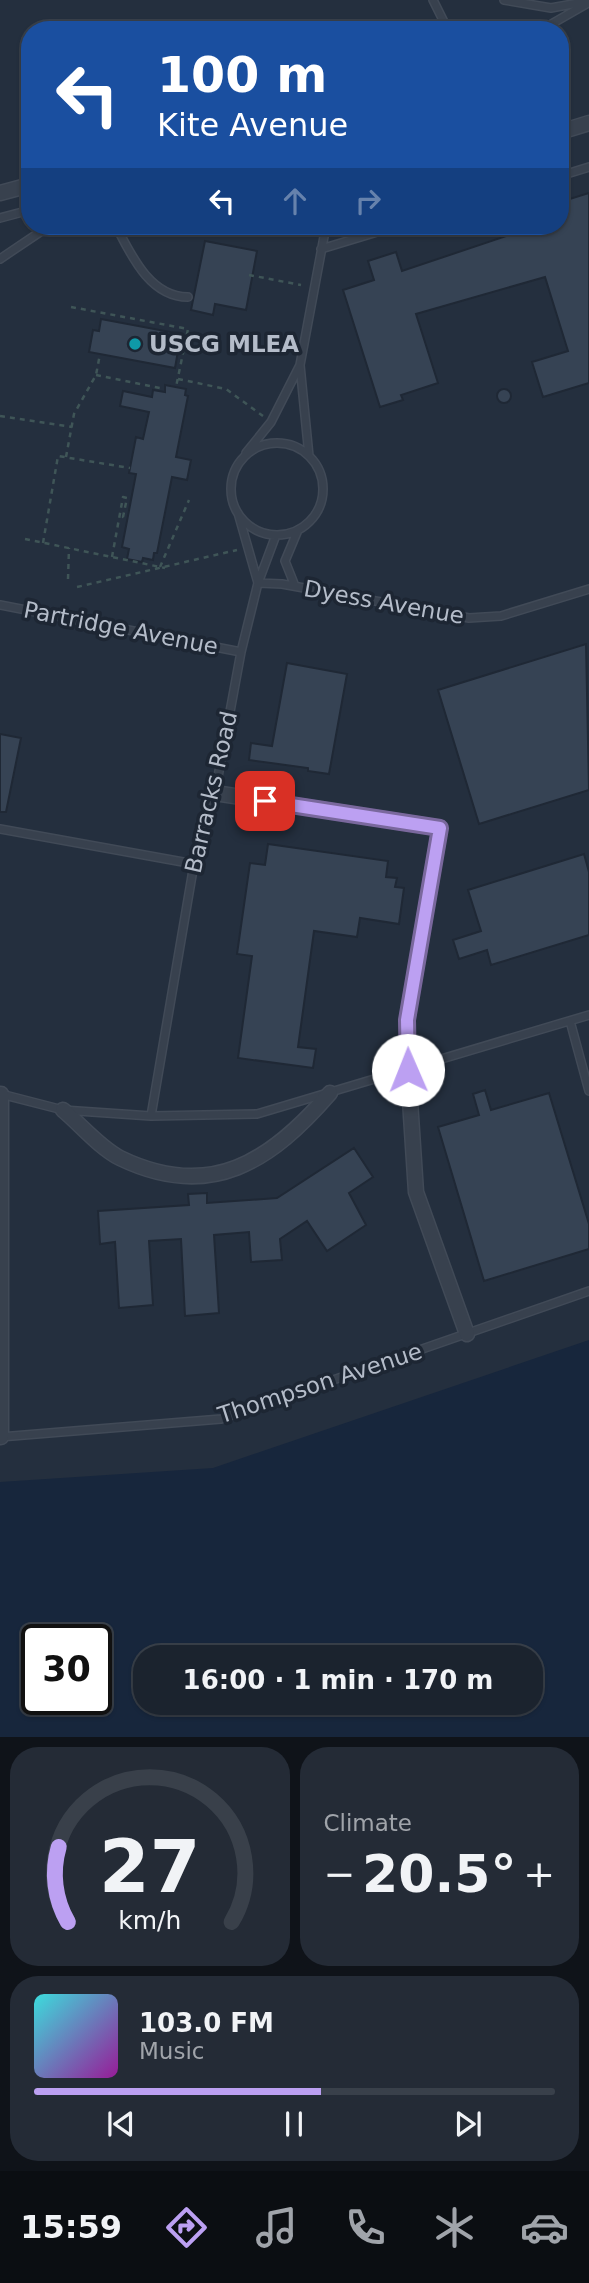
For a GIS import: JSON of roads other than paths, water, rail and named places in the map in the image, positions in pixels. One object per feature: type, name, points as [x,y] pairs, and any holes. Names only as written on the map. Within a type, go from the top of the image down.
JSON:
[{"type":"street","points":[[569,129],[589,123]]},
{"type":"street","points":[[0,192],[21,187]]},
{"type":"street","points":[[215,793],[440,828],[407,1020],[408,1070],[416,1192],[467,1334]]},
{"type":"street","points":[[63,1110],[119,1157],[174,1175],[204,1177],[227,1171],[263,1155],[297,1131],[330,1093]]},
{"type":"street","points":[[0,1094],[1,1437]]},
{"type":"lane","points":[[433,0],[444,21]]},
{"type":"lane","points":[[503,0],[551,8],[589,2]]},
{"type":"lane","points":[[556,21],[589,2]]},
{"type":"lane","points":[[569,173],[589,167]]},
{"type":"lane","points":[[0,218],[21,212]]},
{"type":"lane","points":[[0,259],[36,235]]},
{"type":"lane","points":[[122,235],[152,283],[169,295],[188,297]]},
{"type":"lane","points":[[296,586],[285,561],[298,530],[314,516],[323,496],[320,475],[309,456],[300,365],[324,235]]},
{"type":"lane","points":[[321,249],[367,235]]},
{"type":"lane","points":[[298,530],[276,535],[254,530],[238,513],[231,490],[233,475],[241,460],[271,422],[300,365]]},
{"type":"lane","points":[[241,460],[253,450],[267,444],[284,443],[309,456]]},
{"type":"lane","name":"Barracks Road","points":[[151,1116],[194,864],[215,793],[258,583],[238,513]]},
{"type":"lane","points":[[258,583],[276,535]]},
{"type":"lane","name":"Dyess Avenue","points":[[258,583],[296,586],[469,618],[501,616],[589,589]]},
{"type":"lane","name":"Partridge Avenue","points":[[0,605],[242,652]]},
{"type":"lane","points":[[0,829],[194,864]]},
{"type":"lane","points":[[0,1094],[63,1110],[151,1116],[257,1114],[589,1015]]},
{"type":"lane","points":[[570,1021],[589,1091]]},
{"type":"lane","name":"Thompson Avenue","points":[[1,1437],[221,1419],[589,1291]]},
{"type":"water","points":[[589,1340],[589,1737],[0,1737],[0,1482],[213,1468]]},
{"type":"place","name":"USCG MLEA","points":[[135,344]]}]
